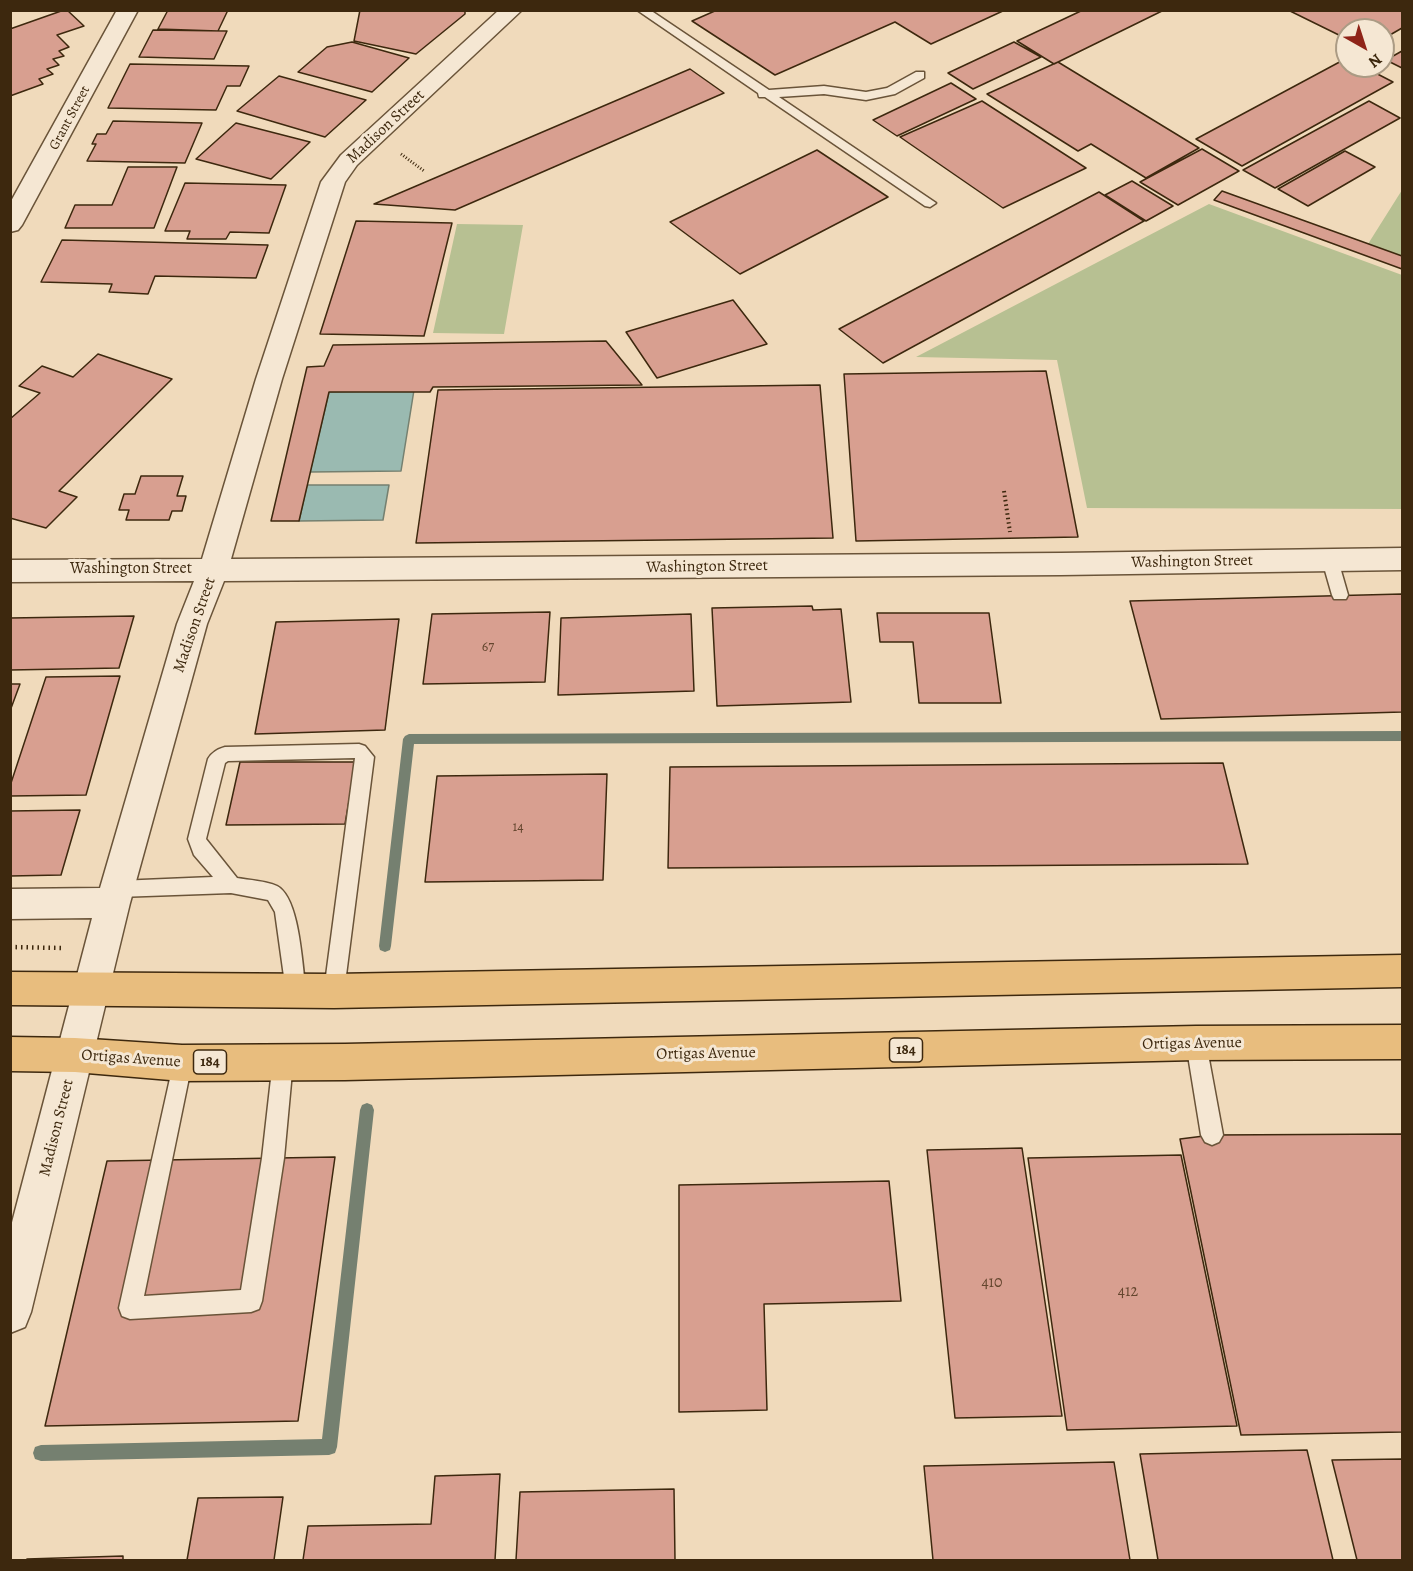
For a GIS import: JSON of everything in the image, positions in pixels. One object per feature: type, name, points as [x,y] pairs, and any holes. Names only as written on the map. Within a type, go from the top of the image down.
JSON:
[{"type":"main road","points":[[10,988],[296,991],[1402,971]]},
{"type":"main road","name":"Ortigas Avenue","points":[[10,1054],[75,1055],[182,1063],[345,1062],[1196,1043],[1402,1042]]},
{"type":"street","name":"Grant Street","points":[[10,225],[128,10]]},
{"type":"street","name":"Madison Street","points":[[10,1312],[116,896],[192,624],[214,568],[269,380],[333,182],[349,160],[512,10]]},
{"type":"street","name":"Washington Street","points":[[10,571],[214,568],[439,570],[1402,559]]},
{"type":"street","points":[[10,904],[116,896]]},
{"type":"lane","points":[[642,10],[930,203]]},
{"type":"lane","points":[[763,93],[824,90],[866,96],[891,91],[920,75]]},
{"type":"lane","points":[[1330,560],[1340,595]]},
{"type":"lane","points":[[231,885],[201,849],[197,838],[218,759],[225,754],[359,751],[365,757],[346,990]]},
{"type":"lane","points":[[116,896],[231,885],[273,893],[281,902],[285,912],[296,991]]},
{"type":"lane","points":[[1196,1043],[1212,1135]]},
{"type":"lane","points":[[182,1063],[130,1308],[251,1301],[273,1158],[283,1061]]},
{"type":"path","points":[[395,151],[424,171]]},
{"type":"path","points":[[1004,491],[1011,538]]},
{"type":"path","points":[[10,947],[62,948]]},
{"type":"green space","points":[[1402,190],[1402,256],[1368,244]]},
{"type":"green space","points":[[1209,204],[1402,275],[1402,509],[1087,508],[1057,360],[916,357]]},
{"type":"green space","points":[[457,224],[523,225],[504,334],[433,333]]},
{"type":"water","points":[[414,390],[401,471],[310,472],[329,392]]},
{"type":"water","points":[[307,485],[389,485],[383,520],[299,521]]},
{"type":"building","points":[[67,10],[84,26],[57,35],[69,47],[59,51],[64,56],[53,59],[59,65],[47,69],[53,74],[39,79],[43,84],[10,96],[10,29]]},
{"type":"building","points":[[168,10],[228,10],[218,31],[158,29]]},
{"type":"building","points":[[360,10],[465,10],[465,14],[416,54],[354,41]]},
{"type":"building","points":[[717,10],[1005,10],[931,44],[895,22],[775,75],[692,21]]},
{"type":"building","points":[[1083,10],[1164,10],[1054,64],[1017,41]]},
{"type":"building","points":[[1288,10],[1402,10],[1402,28],[1395,32],[1395,18],[1335,18],[1335,33]]},
{"type":"building","points":[[153,30],[227,31],[214,59],[139,57]]},
{"type":"building","points":[[352,42],[409,58],[372,92],[298,72],[327,47]]},
{"type":"building","points":[[1014,42],[1041,57],[973,89],[948,73]]},
{"type":"building","points":[[1402,51],[1402,68],[1395,64],[1395,55]]},
{"type":"building","points":[[1058,62],[1199,148],[1146,178],[1091,144],[1078,151],[987,94]]},
{"type":"building","points":[[130,64],[249,66],[240,86],[227,86],[216,110],[108,108]]},
{"type":"building","points":[[1335,64],[1335,78],[1385,78],[1393,82],[1242,166],[1196,139]]},
{"type":"building","points":[[690,69],[724,93],[455,210],[374,204]]},
{"type":"building","points":[[279,76],[366,100],[325,137],[237,111]]},
{"type":"building","points":[[951,83],[976,99],[897,136],[873,120]]},
{"type":"building","points":[[982,101],[1086,168],[1003,208],[900,137]]},
{"type":"building","points":[[1369,101],[1400,118],[1275,188],[1243,170]]},
{"type":"building","points":[[113,121],[202,123],[185,163],[87,161],[96,144],[92,144],[97,134],[106,134]]},
{"type":"building","points":[[236,123],[310,142],[271,179],[196,159]]},
{"type":"building","points":[[1202,149],[1239,171],[1178,205],[1140,182]]},
{"type":"building","points":[[817,150],[888,197],[740,274],[670,222]]},
{"type":"building","points":[[1345,151],[1375,167],[1308,206],[1278,189]]},
{"type":"building","points":[[128,167],[177,167],[154,228],[65,228],[75,205],[112,205]]},
{"type":"building","points":[[1132,181],[1173,206],[1146,221],[1105,195]]},
{"type":"building","points":[[185,183],[286,185],[269,233],[230,232],[226,239],[187,239],[190,231],[165,231]]},
{"type":"building","points":[[1222,191],[1402,256],[1402,269],[1214,200]]},
{"type":"building","points":[[1099,192],[1144,221],[883,363],[839,329]]},
{"type":"building","points":[[356,221],[452,223],[424,336],[320,334]]},
{"type":"building","points":[[62,240],[268,245],[256,278],[155,276],[148,294],[109,292],[112,284],[41,282]]},
{"type":"building","points":[[733,300],[767,344],[657,378],[626,332]]},
{"type":"building","points":[[606,341],[642,385],[433,387],[430,392],[329,392],[299,521],[271,521],[307,367],[324,366],[333,345]]},
{"type":"building","points":[[98,354],[172,379],[59,491],[77,497],[46,528],[10,518],[10,419],[40,393],[19,386],[42,366],[73,377]]},
{"type":"building","points":[[1046,371],[1078,537],[856,541],[844,374]]},
{"type":"building","points":[[820,385],[833,538],[416,543],[438,390]]},
{"type":"building","points":[[141,476],[183,476],[177,496],[186,496],[182,511],[172,511],[169,520],[126,520],[129,510],[119,510],[124,494],[135,494]]},
{"type":"building","points":[[1402,594],[1402,712],[1161,719],[1130,601]]},
{"type":"building","points":[[812,606],[813,610],[841,609],[851,702],[717,706],[712,608]]},
{"type":"building","points":[[550,612],[545,682],[423,684],[432,614]]},
{"type":"building","points":[[877,613],[989,613],[1001,703],[919,703],[913,642],[880,642]]},
{"type":"building","points":[[691,614],[694,691],[558,695],[561,618]]},
{"type":"building","points":[[134,616],[119,668],[10,670],[10,618]]},
{"type":"building","points":[[399,619],[385,730],[255,734],[276,622]]},
{"type":"building","points":[[120,676],[86,795],[10,796],[10,786],[46,677]]},
{"type":"building","points":[[10,684],[20,684],[10,711]]},
{"type":"building","points":[[240,762],[356,762],[345,824],[226,825]]},
{"type":"building","points":[[1223,763],[1248,864],[668,868],[670,767]]},
{"type":"building","points":[[607,774],[603,880],[425,882],[437,776]]},
{"type":"building","points":[[80,810],[61,875],[10,876],[10,811]]},
{"type":"building","points":[[1402,1134],[1402,1432],[1241,1435],[1180,1139],[1212,1135]]},
{"type":"building","points":[[1022,1148],[1062,1416],[955,1418],[927,1150]]},
{"type":"building","points":[[1181,1155],[1237,1426],[1067,1430],[1028,1158]]},
{"type":"building","points":[[335,1157],[298,1421],[45,1426],[107,1161]]},
{"type":"building","points":[[889,1181],[901,1301],[764,1304],[767,1410],[679,1412],[679,1185]]},
{"type":"building","points":[[1307,1450],[1333,1560],[1158,1560],[1140,1454]]},
{"type":"building","points":[[1402,1459],[1402,1560],[1357,1560],[1332,1460]]},
{"type":"building","points":[[1114,1462],[1130,1560],[933,1560],[924,1466]]},
{"type":"building","points":[[500,1474],[495,1560],[303,1560],[308,1526],[431,1524],[435,1476]]},
{"type":"building","points":[[674,1489],[675,1560],[516,1560],[520,1492]]},
{"type":"building","points":[[283,1497],[274,1560],[187,1560],[198,1498]]},
{"type":"building","points":[[123,1556],[123,1560],[26,1560],[27,1559]]},
{"type":"waterway","points":[[385,946],[409,739],[1402,736]]},
{"type":"waterway","points":[[41,1453],[329,1447],[367,1110]]}]
